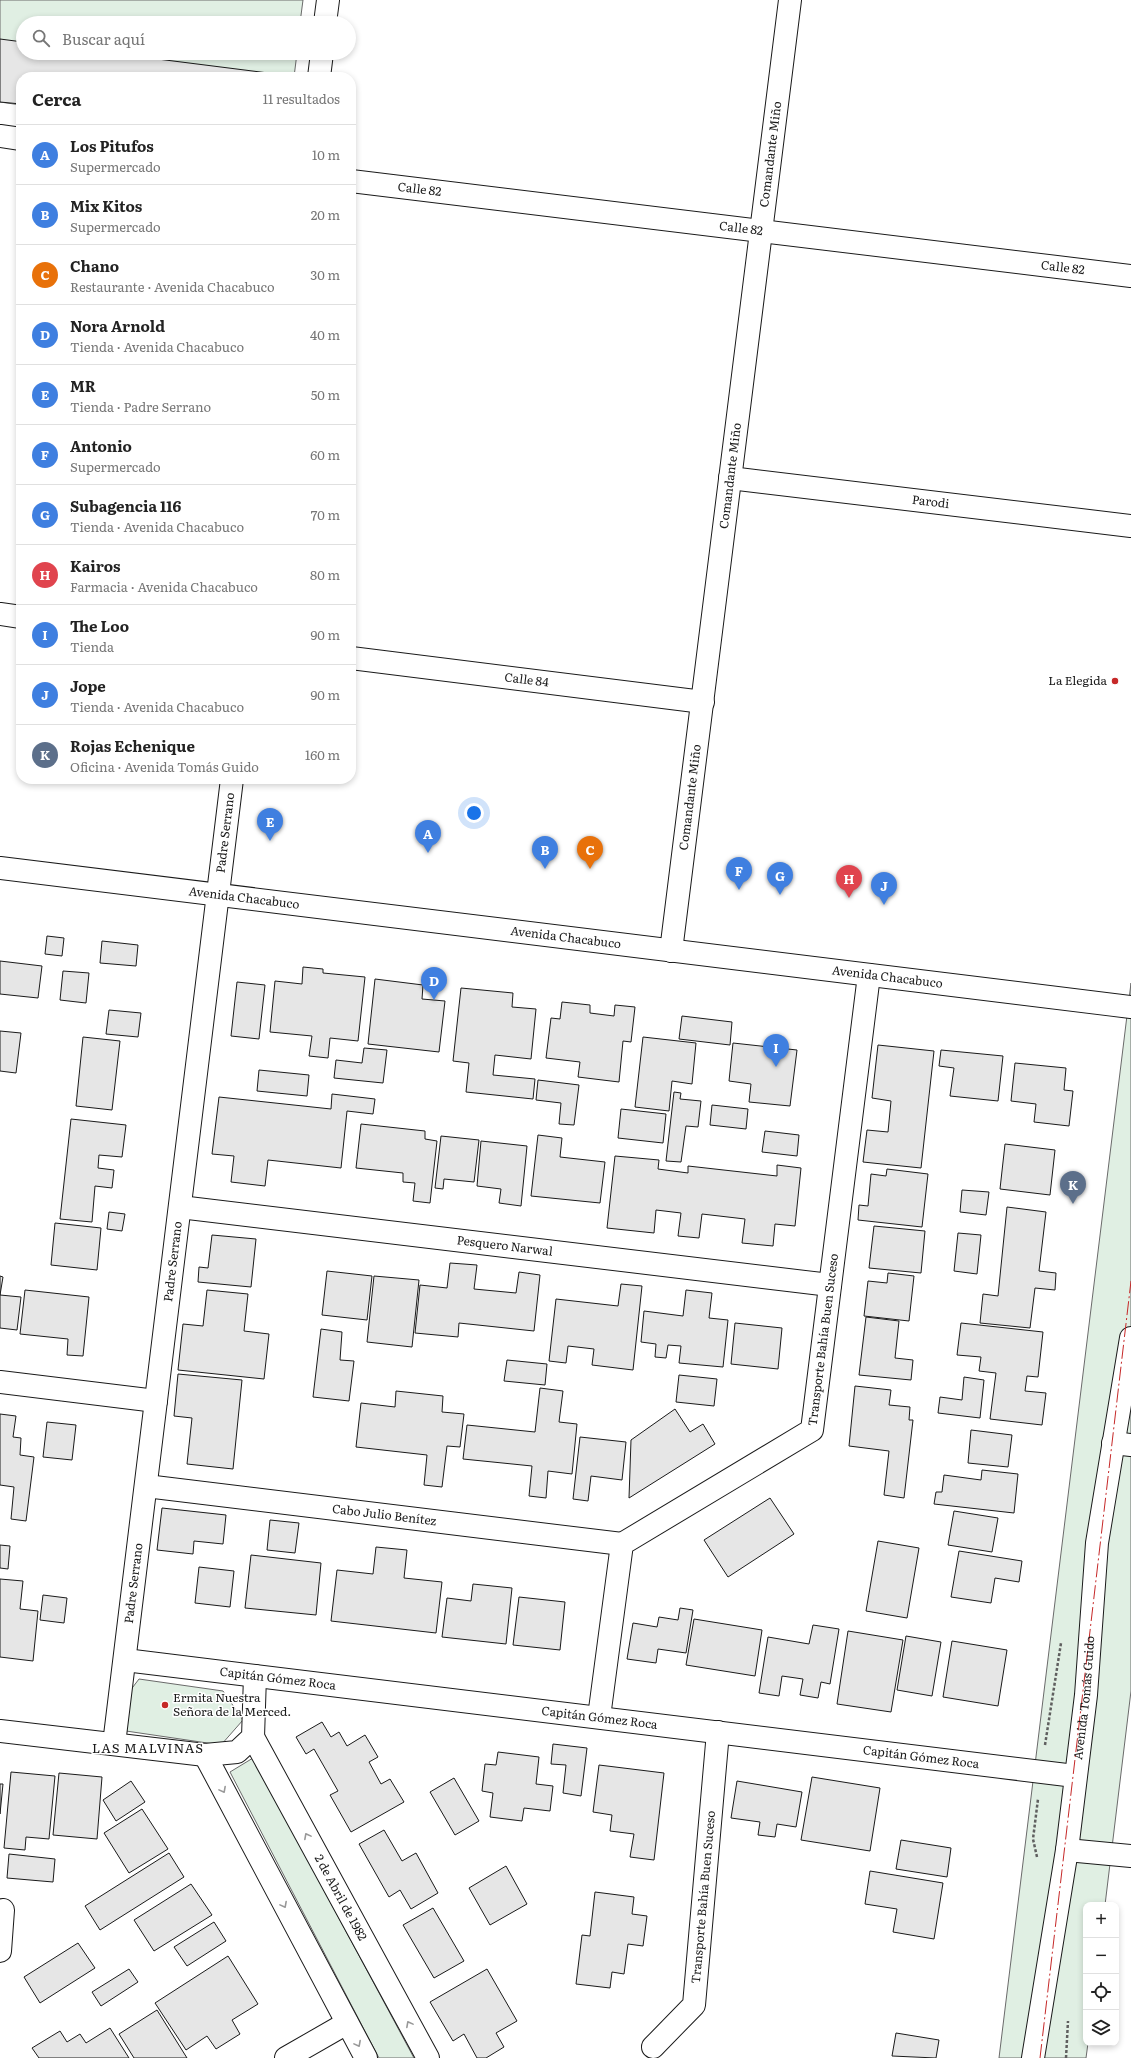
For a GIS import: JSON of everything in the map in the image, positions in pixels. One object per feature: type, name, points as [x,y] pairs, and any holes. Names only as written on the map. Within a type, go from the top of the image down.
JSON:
[{"type":"street","points":[[326,16],[328,0]]},
{"type":"street","name":"Comandante Miño","points":[[671,951],[790,0]]},
{"type":"street","points":[[320,72],[321,60]]},
{"type":"street","points":[[0,136],[16,138]]},
{"type":"street","name":"Calle 82","points":[[356,182],[1131,276]]},
{"type":"street","name":"Parodi","points":[[730,478],[1131,526]]},
{"type":"street","points":[[0,614],[16,616]]},
{"type":"street","name":"Calle 84","points":[[356,659],[703,702]]},
{"type":"street","name":"Padre Serrano","points":[[114,1744],[231,784]]},
{"type":"street","name":"Avenida Chacabuco","points":[[0,868],[217,893],[671,951],[1131,1007]]},
{"type":"street","name":"Transporte Bahía Buen Suceso","points":[[622,1544],[812,1430],[869,975]]},
{"type":"street","name":"Pesquero Narwal","points":[[180,1207],[830,1285]]},
{"type":"street","name":"Avenida Tomás Guido","points":[[1033,2058],[1067,1850],[1086,1695],[1097,1543],[1122,1444],[1131,1338]]},
{"type":"street","points":[[0,1382],[156,1401]]},
{"type":"street","name":"Cabo Julio Benítez","points":[[146,1486],[622,1544]]},
{"type":"street","points":[[599,1717],[622,1544]]},
{"type":"street","name":"Capitán Gómez Roca","points":[[125,1660],[1075,1776]]},
{"type":"street","points":[[0,1730],[205,1755],[237,1752],[253,1737],[256,1676]]},
{"type":"street","name":"Transporte Bahía Buen Suceso","points":[[653,2047],[694,2005],[718,1732]]},
{"type":"street","name":"2 de Abril de 1982","points":[[253,1737],[428,2058]]},
{"type":"street","points":[[205,1755],[366,2058]]},
{"type":"street","points":[[1067,1850],[1131,1856]]},
{"type":"street","points":[[0,1950],[4,1910]]},
{"type":"street","points":[[286,2058],[347,2023]]},
{"type":"green space","points":[[0,0],[303,0],[301,16],[16,16],[16,60],[296,60],[295,72],[16,72],[16,104],[0,102]]},
{"type":"green space","points":[[1131,983],[1131,1691],[1105,1902],[1083,1902],[1083,2046],[1088,2046],[1086,2058],[999,2058]]},
{"type":"green space","points":[[139,1679],[223,1691],[243,1720],[221,1745],[126,1731],[120,1704]]},
{"type":"green space","points":[[253,1758],[414,2058],[379,2058],[230,1772]]},
{"type":"building","points":[[0,39],[16,41],[16,60],[165,60],[260,72],[16,72],[16,104],[0,102]]},
{"type":"building","points":[[47,936],[64,938],[62,956],[45,954]]},
{"type":"building","points":[[102,941],[138,945],[136,966],[100,963]]},
{"type":"building","points":[[0,961],[42,966],[38,998],[0,994]]},
{"type":"building","points":[[303,967],[323,969],[323,973],[365,977],[358,1041],[330,1038],[328,1058],[309,1056],[312,1036],[270,1032],[275,981],[302,984]]},
{"type":"building","points":[[63,971],[89,973],[86,1003],[60,1000]]},
{"type":"building","points":[[375,979],[423,985],[422,999],[445,1001],[439,1052],[368,1044]]},
{"type":"building","points":[[237,982],[265,985],[259,1039],[231,1036]]},
{"type":"building","points":[[461,988],[513,993],[512,1007],[536,1009],[531,1059],[495,1055],[493,1075],[535,1079],[533,1099],[466,1092],[469,1063],[453,1061]]},
{"type":"building","points":[[562,1002],[590,1005],[590,1013],[614,1016],[615,1005],[635,1007],[631,1042],[623,1041],[619,1082],[578,1077],[580,1062],[546,1058],[551,1018],[560,1019]]},
{"type":"building","points":[[109,1010],[141,1013],[138,1037],[106,1034]]},
{"type":"building","points":[[682,1016],[732,1022],[730,1045],[679,1039]]},
{"type":"building","points":[[0,1031],[21,1033],[16,1073],[0,1071]]},
{"type":"building","points":[[83,1037],[120,1041],[112,1110],[76,1106]]},
{"type":"building","points":[[643,1037],[696,1043],[692,1084],[672,1081],[669,1111],[635,1107]]},
{"type":"building","points":[[733,1043],[797,1050],[790,1106],[749,1102],[751,1084],[729,1081]]},
{"type":"building","points":[[878,1045],[934,1051],[921,1168],[863,1162],[867,1130],[888,1132],[891,1101],[872,1098]]},
{"type":"building","points":[[364,1048],[387,1050],[383,1083],[334,1078],[336,1060],[362,1063]]},
{"type":"building","points":[[941,1050],[1003,1056],[998,1101],[950,1096],[954,1068],[939,1066]]},
{"type":"building","points":[[1015,1063],[1066,1068],[1064,1090],[1073,1091],[1069,1126],[1034,1122],[1036,1104],[1011,1101]]},
{"type":"building","points":[[259,1070],[309,1075],[307,1096],[257,1091]]},
{"type":"building","points":[[538,1080],[579,1085],[574,1125],[559,1124],[561,1103],[536,1100]]},
{"type":"building","points":[[674,1092],[681,1093],[680,1099],[701,1101],[698,1127],[686,1126],[681,1162],[666,1161]]},
{"type":"building","points":[[332,1094],[375,1099],[373,1114],[347,1111],[341,1168],[268,1160],[265,1186],[231,1182],[234,1156],[212,1154],[219,1097],[331,1109]]},
{"type":"building","points":[[712,1105],[748,1109],[746,1129],[710,1125]]},
{"type":"building","points":[[621,1109],[666,1114],[663,1143],[618,1138]]},
{"type":"building","points":[[71,1119],[126,1125],[122,1157],[99,1155],[98,1168],[114,1170],[112,1188],[95,1186],[92,1222],[60,1219]]},
{"type":"building","points":[[361,1124],[425,1131],[425,1139],[437,1141],[430,1203],[413,1201],[415,1183],[403,1182],[403,1173],[356,1168]]},
{"type":"building","points":[[765,1131],[799,1135],[797,1156],[762,1152]]},
{"type":"building","points":[[538,1135],[562,1138],[560,1157],[605,1162],[600,1203],[531,1196]]},
{"type":"building","points":[[441,1136],[479,1140],[474,1182],[444,1179],[443,1189],[435,1188]]},
{"type":"building","points":[[481,1141],[527,1146],[521,1206],[499,1203],[501,1189],[477,1186]]},
{"type":"building","points":[[1005,1144],[1055,1150],[1050,1195],[1000,1189]]},
{"type":"building","points":[[615,1156],[659,1160],[658,1169],[688,1173],[688,1166],[777,1176],[777,1165],[801,1168],[795,1226],[775,1224],[773,1246],[742,1243],[745,1219],[702,1214],[699,1238],[678,1236],[681,1213],[656,1210],[654,1233],[607,1228]]},
{"type":"building","points":[[887,1169],[928,1174],[922,1227],[858,1220],[859,1205],[868,1206],[871,1174],[886,1176]]},
{"type":"building","points":[[962,1190],[989,1192],[986,1215],[960,1212]]},
{"type":"building","points":[[1007,1207],[1046,1212],[1039,1271],[1056,1273],[1055,1290],[1035,1288],[1030,1328],[980,1323],[983,1294],[998,1296]]},
{"type":"building","points":[[109,1212],[125,1214],[122,1231],[107,1229]]},
{"type":"building","points":[[55,1223],[101,1228],[97,1270],[51,1265]]},
{"type":"building","points":[[874,1226],[925,1231],[921,1273],[869,1268]]},
{"type":"building","points":[[958,1233],[981,1235],[977,1274],[954,1271]]},
{"type":"building","points":[[212,1235],[256,1239],[251,1287],[198,1282],[199,1267],[208,1268]]},
{"type":"building","points":[[450,1263],[477,1265],[474,1289],[516,1293],[519,1272],[540,1275],[534,1331],[459,1323],[458,1337],[415,1333],[420,1285],[447,1288]]},
{"type":"building","points":[[327,1271],[372,1276],[367,1320],[322,1315]]},
{"type":"building","points":[[888,1273],[914,1276],[909,1321],[864,1316],[868,1281],[887,1283]]},
{"type":"building","points":[[0,1276],[3,1277],[0,1295]]},
{"type":"building","points":[[374,1276],[419,1280],[412,1347],[367,1342]]},
{"type":"building","points":[[621,1284],[642,1286],[633,1370],[592,1365],[594,1349],[568,1346],[566,1363],[549,1361],[556,1299],[618,1306]]},
{"type":"building","points":[[25,1290],[89,1297],[83,1356],[67,1355],[68,1339],[20,1334]]},
{"type":"building","points":[[207,1290],[248,1294],[244,1331],[269,1334],[264,1379],[178,1370],[183,1324],[203,1326]]},
{"type":"building","points":[[686,1290],[712,1293],[709,1318],[728,1320],[723,1367],[679,1363],[681,1346],[668,1345],[666,1358],[655,1357],[656,1344],[641,1342],[644,1311],[683,1316]]},
{"type":"building","points":[[0,1295],[21,1297],[17,1330],[0,1328]]},
{"type":"building","points":[[866,1317],[899,1321],[895,1358],[913,1360],[911,1380],[859,1375]]},
{"type":"building","points":[[735,1323],[782,1328],[778,1369],[731,1364]]},
{"type":"building","points":[[961,1323],[1043,1332],[1038,1377],[1027,1376],[1025,1391],[1046,1393],[1042,1425],[990,1419],[996,1373],[979,1371],[981,1357],[957,1355]]},
{"type":"building","points":[[321,1329],[342,1332],[340,1360],[354,1361],[349,1401],[313,1397]]},
{"type":"building","points":[[507,1360],[547,1364],[545,1385],[504,1381]]},
{"type":"building","points":[[178,1374],[242,1380],[233,1469],[187,1464],[192,1418],[174,1416]]},
{"type":"building","points":[[679,1375],[717,1379],[714,1406],[676,1402]]},
{"type":"building","points":[[964,1377],[984,1380],[980,1418],[938,1413],[940,1397],[962,1400]]},
{"type":"building","points":[[855,1386],[891,1390],[889,1405],[910,1407],[909,1420],[913,1420],[904,1498],[884,1495],[889,1451],[849,1446]]},
{"type":"building","points":[[540,1388],[563,1391],[559,1422],[577,1424],[572,1474],[548,1471],[546,1498],[529,1496],[532,1466],[463,1459],[467,1425],[535,1432]]},
{"type":"building","points":[[396,1391],[443,1396],[442,1412],[464,1414],[460,1447],[447,1446],[442,1487],[424,1485],[427,1455],[356,1447],[361,1403],[395,1407]]},
{"type":"building","points":[[675,1409],[690,1432],[703,1424],[715,1444],[629,1498],[631,1440]]},
{"type":"building","points":[[0,1414],[16,1416],[13,1437],[21,1438],[20,1455],[34,1457],[26,1521],[11,1519],[14,1487],[0,1485]]},
{"type":"building","points":[[47,1422],[76,1425],[72,1460],[43,1457]]},
{"type":"building","points":[[971,1430],[1012,1435],[1008,1467],[968,1463]]},
{"type":"building","points":[[580,1437],[626,1442],[622,1480],[591,1476],[588,1501],[573,1499]]},
{"type":"building","points":[[982,1470],[1018,1474],[1014,1513],[934,1504],[936,1492],[942,1492],[944,1475],[981,1480]]},
{"type":"building","points":[[770,1498],[794,1534],[728,1577],[704,1540]]},
{"type":"building","points":[[162,1508],[226,1515],[223,1544],[194,1541],[193,1554],[157,1550]]},
{"type":"building","points":[[954,1511],[998,1518],[992,1552],[948,1545]]},
{"type":"building","points":[[270,1520],[299,1523],[295,1553],[267,1550]]},
{"type":"building","points":[[878,1541],[919,1548],[907,1618],[866,1611]]},
{"type":"building","points":[[0,1545],[10,1546],[8,1569],[0,1568]]},
{"type":"building","points":[[376,1547],[407,1550],[404,1578],[442,1582],[436,1633],[331,1621],[337,1570],[373,1574]]},
{"type":"building","points":[[959,1551],[1022,1561],[1019,1582],[995,1578],[991,1603],[951,1597]]},
{"type":"building","points":[[251,1555],[321,1563],[316,1615],[245,1608]]},
{"type":"building","points":[[199,1567],[234,1571],[230,1607],[195,1603]]},
{"type":"building","points":[[0,1579],[23,1581],[20,1609],[38,1611],[33,1661],[0,1657]]},
{"type":"building","points":[[473,1584],[512,1588],[506,1644],[442,1637],[447,1598],[471,1601]]},
{"type":"building","points":[[43,1595],[67,1598],[64,1623],[40,1620]]},
{"type":"building","points":[[519,1597],[565,1602],[560,1650],[513,1645]]},
{"type":"building","points":[[680,1608],[693,1610],[686,1653],[658,1649],[656,1663],[627,1659],[633,1623],[657,1627],[659,1617],[678,1620]]},
{"type":"building","points":[[694,1619],[762,1630],[755,1676],[686,1665]]},
{"type":"building","points":[[813,1625],[839,1629],[830,1684],[821,1682],[818,1698],[800,1695],[803,1679],[782,1676],[779,1696],[759,1693],[768,1637],[809,1644]]},
{"type":"building","points":[[848,1631],[903,1640],[891,1712],[837,1704]]},
{"type":"building","points":[[906,1636],[941,1642],[932,1696],[897,1690]]},
{"type":"building","points":[[952,1641],[1007,1650],[998,1706],[943,1697]]},
{"type":"building","points":[[322,1722],[331,1737],[339,1732],[347,1746],[365,1735],[378,1757],[369,1762],[381,1784],[390,1779],[404,1802],[351,1832],[330,1795],[338,1791],[314,1749],[306,1754],[296,1737]]},
{"type":"building","points":[[553,1744],[587,1748],[581,1796],[563,1793],[566,1765],[551,1764]]},
{"type":"building","points":[[498,1752],[539,1757],[536,1784],[553,1786],[550,1811],[524,1808],[522,1821],[490,1817],[493,1793],[482,1791],[485,1764],[496,1765]]},
{"type":"building","points":[[599,1765],[664,1773],[654,1860],[630,1857],[634,1834],[610,1831],[612,1815],[593,1812]]},
{"type":"building","points":[[11,1772],[55,1776],[49,1839],[26,1837],[25,1850],[4,1848]]},
{"type":"building","points":[[59,1773],[102,1777],[97,1839],[53,1835]]},
{"type":"building","points":[[812,1777],[880,1788],[870,1851],[801,1840]]},
{"type":"building","points":[[454,1778],[479,1821],[455,1835],[430,1792]]},
{"type":"building","points":[[131,1781],[145,1802],[116,1821],[103,1800]]},
{"type":"building","points":[[737,1781],[802,1792],[796,1827],[777,1824],[775,1837],[758,1835],[760,1822],[731,1818]]},
{"type":"building","points":[[0,1784],[3,1784],[0,1814]]},
{"type":"building","points":[[142,1809],[168,1849],[129,1873],[104,1833]]},
{"type":"building","points":[[384,1830],[402,1861],[416,1853],[438,1893],[411,1909],[400,1890],[389,1897],[359,1844]]},
{"type":"building","points":[[901,1840],[951,1848],[947,1877],[896,1869]]},
{"type":"building","points":[[169,1853],[184,1877],[100,1930],[85,1906]]},
{"type":"building","points":[[9,1854],[55,1859],[53,1882],[7,1878]]},
{"type":"building","points":[[506,1866],[527,1904],[490,1925],[469,1888]]},
{"type":"building","points":[[870,1871],[943,1883],[934,1939],[893,1932],[897,1909],[865,1904]]},
{"type":"building","points":[[191,1884],[212,1915],[154,1951],[134,1920]]},
{"type":"building","points":[[595,1892],[634,1897],[632,1914],[647,1916],[643,1946],[628,1944],[624,1974],[612,1972],[610,1988],[576,1984],[582,1935],[590,1936]]},
{"type":"building","points":[[433,1908],[464,1961],[434,1978],[403,1925]]},
{"type":"building","points":[[214,1922],[226,1941],[187,1966],[174,1947]]},
{"type":"building","points":[[78,1943],[95,1968],[40,2003],[24,1977]]},
{"type":"building","points":[[228,1956],[258,2004],[232,2020],[240,2034],[216,2049],[207,2036],[186,2050],[155,2003]]},
{"type":"building","points":[[129,1969],[138,1982],[101,2006],[92,1992]]},
{"type":"building","points":[[487,1969],[517,2021],[496,2033],[504,2047],[486,2058],[477,2058],[464,2034],[453,2041],[430,2002]]},
{"type":"building","points":[[157,2010],[187,2058],[134,2058],[119,2034]]},
{"type":"building","points":[[110,2028],[129,2058],[39,2058],[32,2048],[60,2031],[67,2042],[80,2034],[86,2043]]},
{"type":"building","points":[[896,2033],[939,2040],[936,2058],[892,2056]]},
{"type":"power","points":[[1040,2058],[1131,1281]]},
{"type":"place","name":"La Elegida","points":[[1115,681]]},
{"type":"place","name":"MR","points":[[270,841]]},
{"type":"place","name":"Los Pitufos","points":[[428,853]]},
{"type":"place","name":"Mix Kitos","points":[[545,869]]},
{"type":"place","name":"Chano","points":[[590,869]]},
{"type":"place","name":"Antonio","points":[[739,890]]},
{"type":"place","name":"Subagencia 116","points":[[780,895]]},
{"type":"place","name":"Kairos","points":[[849,898]]},
{"type":"place","name":"Jope","points":[[884,905]]},
{"type":"place","name":"Nora Arnold","points":[[434,1000]]},
{"type":"place","name":"The Loo","points":[[776,1067]]},
{"type":"place","name":"Rojas Echenique","points":[[1073,1204]]},
{"type":"place","name":"Ermita Nuestra Señora de la Merced.","points":[[165,1705]]},
{"type":"district","name":"LAS MALVINAS","points":[[148,1748]]}]
